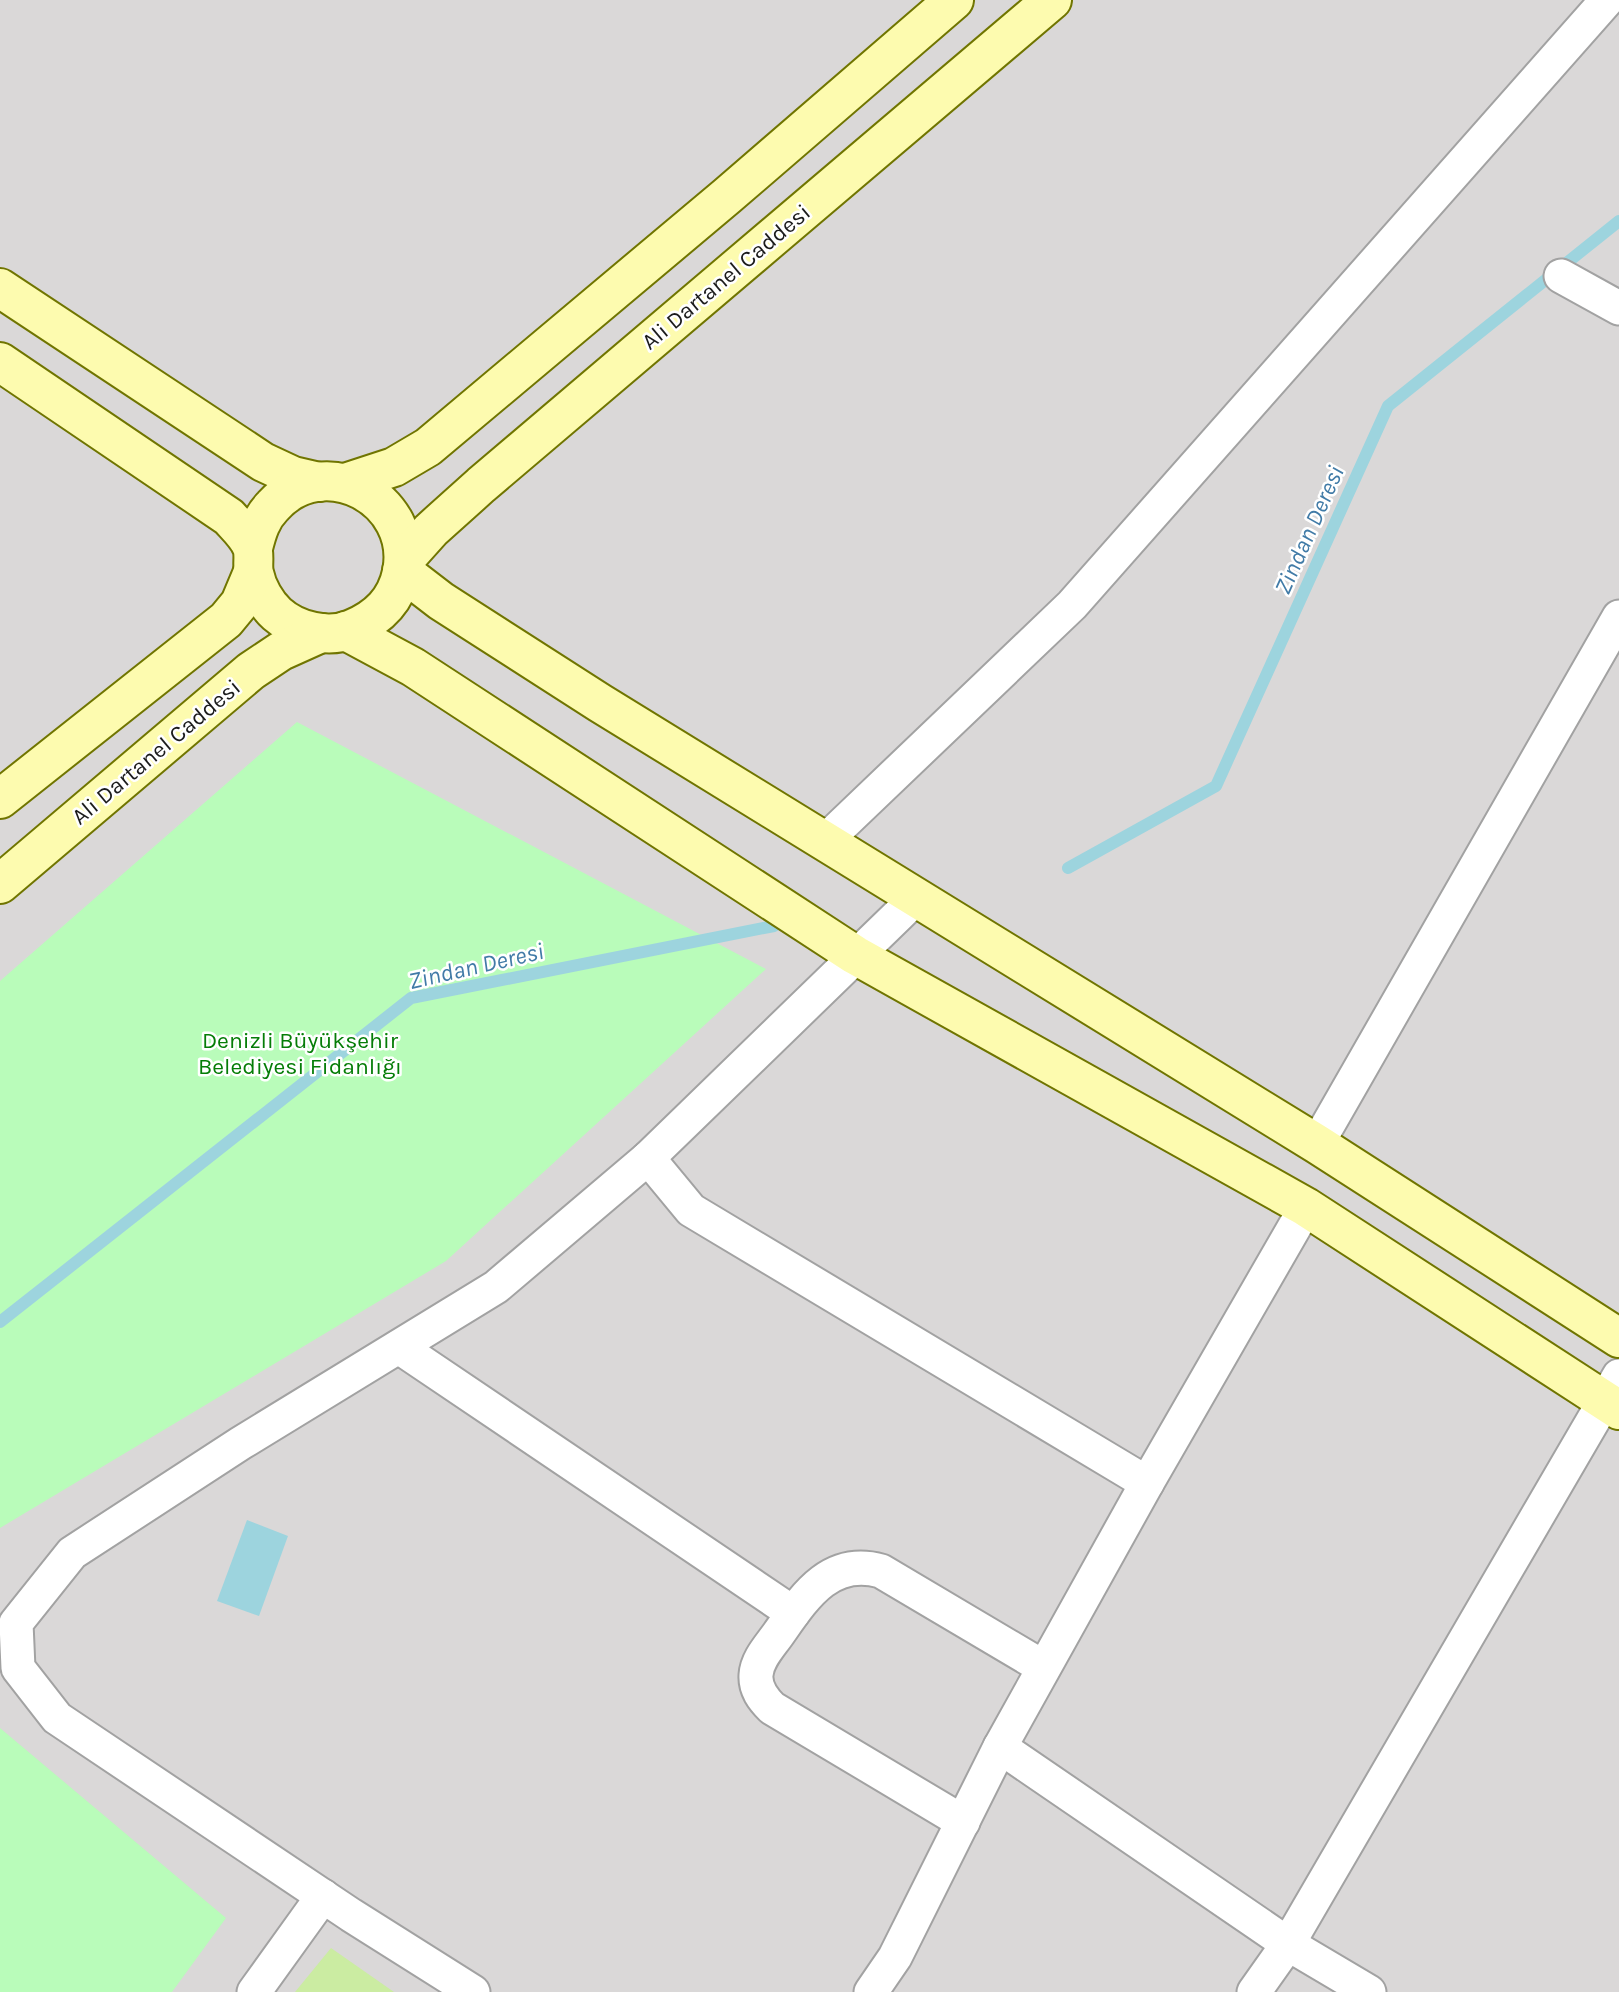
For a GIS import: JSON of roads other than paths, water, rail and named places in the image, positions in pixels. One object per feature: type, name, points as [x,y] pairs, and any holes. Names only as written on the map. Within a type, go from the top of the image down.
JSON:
[{"type":"street","points":[[0,799],[226,620],[240,603],[253,560],[259,524],[274,505],[294,489],[394,467],[428,447],[727,196],[954,0]]},
{"type":"street","name":"Ali Dartanel Caddesi","points":[[0,884],[251,671],[281,651],[368,622],[387,606],[400,584],[403,565],[431,530],[1052,0]]},
{"type":"street","points":[[824,842],[1073,605],[1607,0]]},
{"type":"street","points":[[1562,276],[1619,308]]},
{"type":"street","points":[[0,288],[263,462],[293,476],[332,482],[369,493],[388,510],[401,533],[403,565],[441,601],[824,842],[1317,1144],[1619,1338]]},
{"type":"street","points":[[0,362],[229,517],[243,533],[262,595],[277,614],[298,627],[333,632],[413,667],[855,956],[1306,1207],[1614,1396],[1288,1944],[1254,1992]]},
{"type":"street","points":[[1317,1144],[1619,617]]},
{"type":"street","points":[[473,1992],[323,1896],[57,1718],[18,1668],[16,1623],[72,1553],[241,1443],[496,1287],[648,1158],[916,898]]},
{"type":"street","points":[[648,1158],[691,1210],[1147,1483]]},
{"type":"street","points":[[871,1992],[895,1956],[1043,1667],[1306,1207]]},
{"type":"street","points":[[399,1347],[793,1613]]},
{"type":"street","points":[[963,1822],[772,1708],[763,1700],[756,1678],[761,1659],[804,1597],[825,1580],[849,1568],[866,1566],[881,1571],[1043,1667]]},
{"type":"street","points":[[1000,1747],[1288,1944],[1368,1992]]},
{"type":"street","points":[[254,1992],[323,1896]]},
{"type":"street","points":[[895,1956],[897,1992]]},
{"type":"water","points":[[247,1520],[288,1536],[259,1616],[217,1601]]},
{"type":"waterway","name":"Zindan Deresi","points":[[1068,868],[1216,786],[1388,406],[1619,221]]},
{"type":"waterway","name":"Zindan Deresi","points":[[0,1322],[411,998],[774,926]]},
{"type":"park label","name":"Denizli Büyükşehir Belediyesi Fidanlığı","points":[[300,1053]]}]
